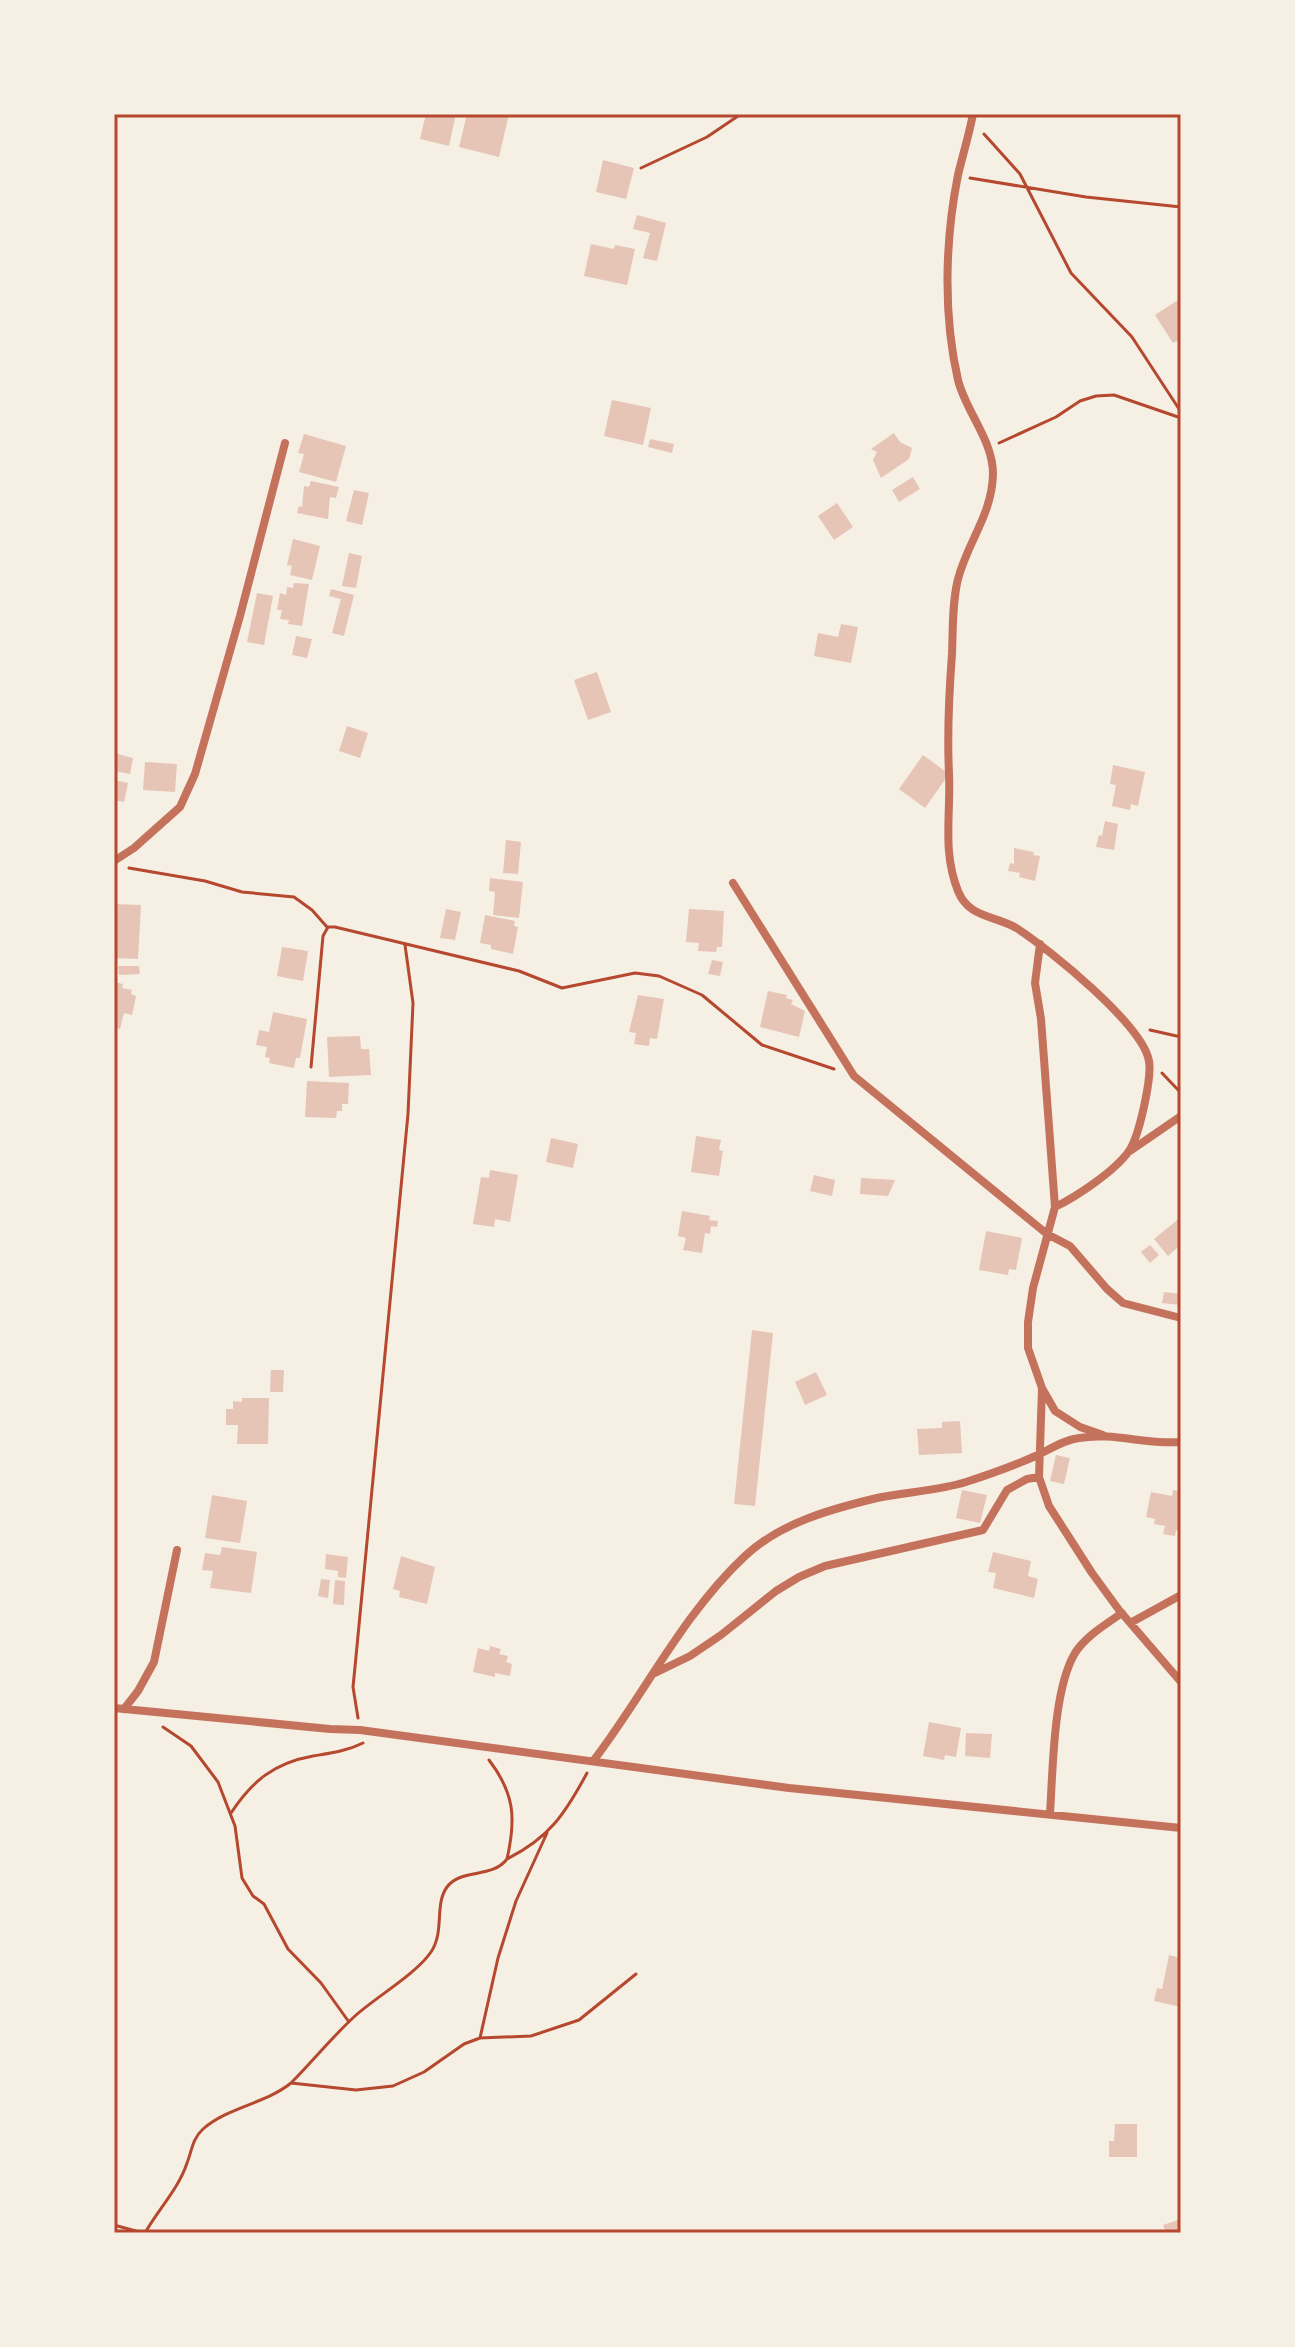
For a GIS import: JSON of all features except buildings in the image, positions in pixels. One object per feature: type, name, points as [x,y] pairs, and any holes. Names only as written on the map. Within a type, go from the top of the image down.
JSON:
[{"type":"street","points":[[973,114],[958,176],[948,278],[959,383],[988,447],[993,471],[986,517],[967,550],[957,583],[949,720],[946,825],[949,862],[959,894],[972,911],[1014,927],[1040,944],[1085,980],[1130,1027],[1149,1058],[1149,1081],[1142,1116],[1130,1151]]},
{"type":"street","points":[[114,861],[134,848],[180,807],[195,774],[285,443]]},
{"type":"street","points":[[733,883],[854,1076],[1047,1234],[1070,1246],[1123,1303],[1181,1318]]},
{"type":"street","points":[[1040,944],[1035,983],[1041,1019],[1055,1207],[1033,1288],[1028,1348],[1049,1404],[1067,1420],[1108,1437]]},
{"type":"street","points":[[1055,1207],[1093,1184],[1130,1151],[1181,1116]]},
{"type":"street","points":[[1042,1388],[1039,1477],[1049,1506],[1092,1573],[1181,1682]]},
{"type":"street","points":[[594,1760],[683,1628],[715,1587],[767,1537],[794,1524],[877,1498],[962,1483],[1079,1437],[1108,1437],[1155,1444],[1181,1442]]},
{"type":"street","points":[[655,1673],[690,1656],[799,1577],[825,1566],[983,1530],[1007,1490],[1015,1483],[1039,1477]]},
{"type":"street","points":[[119,1709],[138,1691],[154,1662],[177,1550]]},
{"type":"street","points":[[1132,1622],[1181,1595]]},
{"type":"street","points":[[1050,1813],[1055,1746],[1066,1671],[1076,1651],[1122,1613]]},
{"type":"street","points":[[119,1709],[373,1731],[789,1788],[1181,1828]]},
{"type":"path","points":[[641,168],[707,137],[741,114]]},
{"type":"path","points":[[981,126],[985,139],[1020,174],[1071,273],[1132,337],[1181,412]]},
{"type":"path","points":[[958,176],[1027,189],[1181,207]]},
{"type":"path","points":[[988,447],[1096,396],[1114,395],[1181,418]]},
{"type":"path","points":[[129,868],[205,881],[242,892],[294,897],[328,927],[351,929],[405,945],[519,971],[562,988],[635,973],[659,976],[702,995],[762,1045],[854,1076]]},
{"type":"path","points":[[311,1067],[323,936],[328,927]]},
{"type":"path","points":[[360,1730],[353,1687],[409,1101],[413,1003],[405,945]]},
{"type":"path","points":[[1130,1027],[1181,1037]]},
{"type":"path","points":[[1149,1058],[1181,1093]]},
{"type":"path","points":[[137,1710],[191,1746],[218,1782],[231,1813],[242,1878],[253,1896],[270,1912],[288,1949],[321,1983],[349,2022]]},
{"type":"path","points":[[231,1813],[249,1787],[272,1770],[308,1757],[348,1750],[363,1744],[373,1731]]},
{"type":"path","points":[[477,1744],[495,1768],[514,1810],[507,1859]]},
{"type":"path","points":[[114,2225],[144,2233],[183,2174],[194,2139],[203,2129],[280,2092],[349,2022],[429,1955],[437,1940],[446,1888],[461,1878],[495,1870],[547,1833],[569,1806],[594,1760]]},
{"type":"path","points":[[480,2038],[498,1958],[516,1901],[547,1833]]},
{"type":"path","points":[[291,2083],[356,2090],[393,2086],[424,2072],[464,2044],[480,2038],[531,2036],[579,2020],[636,1974]]}]
